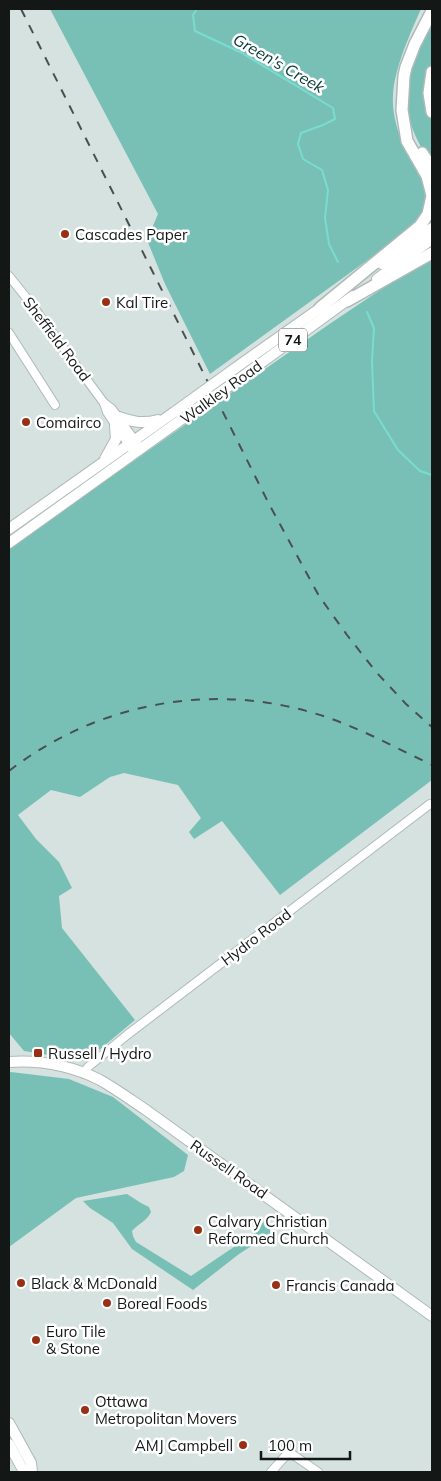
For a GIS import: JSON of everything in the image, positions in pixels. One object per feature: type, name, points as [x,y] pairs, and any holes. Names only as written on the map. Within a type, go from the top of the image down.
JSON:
[{"type":"highway","points":[[320,308],[420,226],[428,214],[432,195],[427,176],[410,147],[405,134],[402,100],[406,67],[415,44],[432,11]]},
{"type":"highway","points":[[432,72],[429,93],[432,112]]},
{"type":"highway","points":[[402,100],[412,137],[432,168]]},
{"type":"highway","points":[[347,301],[432,253]]},
{"type":"main road","name":"Walkley Road","points":[[9,529],[432,228]]},
{"type":"main road","name":"Walkley Road","points":[[12,541],[432,239]]},
{"type":"main road","points":[[102,463],[116,439],[117,422],[142,423],[168,416]]},
{"type":"main road","name":"Russell Road","points":[[9,1062],[24,1061],[50,1064],[84,1073],[102,1081],[146,1110],[432,1316]]},
{"type":"main road","points":[[9,1423],[31,1463],[32,1472]]},
{"type":"main road","points":[[9,1444],[22,1468],[28,1472]]},
{"type":"street","name":"Sheffield Road","points":[[9,276],[104,403],[112,409],[117,422],[137,451]]},
{"type":"street","points":[[9,333],[56,406]]},
{"type":"street","name":"Hydro Road","points":[[84,1073],[88,1067],[127,1035],[430,804]]},
{"type":"street","points":[[271,1472],[289,1452],[318,1472]]},
{"type":"green space","points":[[50,9],[421,9],[399,63],[394,86],[393,108],[401,139],[421,177],[425,192],[424,210],[414,224],[394,241],[210,374],[165,284],[147,240],[158,214]]},
{"type":"green space","points":[[432,21],[432,65],[428,76],[430,113],[432,118],[432,165],[417,140],[408,115],[407,88],[414,59]]},
{"type":"green space","points":[[432,259],[432,780],[280,895],[222,821],[194,839],[189,832],[201,818],[178,785],[124,773],[110,777],[80,797],[51,790],[18,815],[36,839],[59,862],[72,888],[59,896],[62,928],[135,1020],[86,1061],[24,1051],[9,1033],[9,548],[328,325],[392,282]]},
{"type":"green space","points":[[9,1073],[69,1079],[113,1097],[188,1155],[184,1171],[174,1177],[76,1198],[9,1247]]},
{"type":"green space","points":[[127,1194],[149,1207],[151,1212],[132,1231],[136,1242],[191,1276],[256,1232],[264,1221],[270,1224],[270,1234],[239,1254],[193,1290],[132,1249],[113,1223],[90,1208],[83,1201]]},
{"type":"waterway","name":"Green's Creek","points":[[197,9],[193,15],[195,31],[242,53],[333,108],[335,119],[301,133],[298,144],[303,159],[322,170],[328,190],[325,218],[329,244],[338,262]]},
{"type":"waterway","name":"Green's Creek","points":[[367,312],[374,328],[372,361],[374,411],[398,450],[420,471],[432,475]]},
{"type":"railway","points":[[21,9],[269,504],[319,596],[377,673],[406,704],[432,727]]},
{"type":"railway","points":[[9,771],[42,748],[77,730],[114,715],[152,706],[191,700],[231,699],[271,703],[326,717],[372,736],[432,765]]},
{"type":"place","name":"Cascades Paper","points":[[65,234]]},
{"type":"place","name":"Kal Tire","points":[[106,302]]},
{"type":"place","name":"Comairco","points":[[26,422]]},
{"type":"place","name":"Russell / Hydro","points":[[38,1053]]},
{"type":"place","name":"Calvary Christian Reformed Church","points":[[198,1230]]},
{"type":"place","name":"Black & McDonald","points":[[21,1283]]},
{"type":"place","name":"Francis Canada","points":[[276,1285]]},
{"type":"place","name":"Boreal Foods","points":[[107,1303]]},
{"type":"place","name":"Euro Tile & Stone","points":[[36,1340]]},
{"type":"place","name":"Ottawa Metropolitan Movers","points":[[85,1410]]},
{"type":"place","name":"AMJ Campbell","points":[[243,1445]]}]
